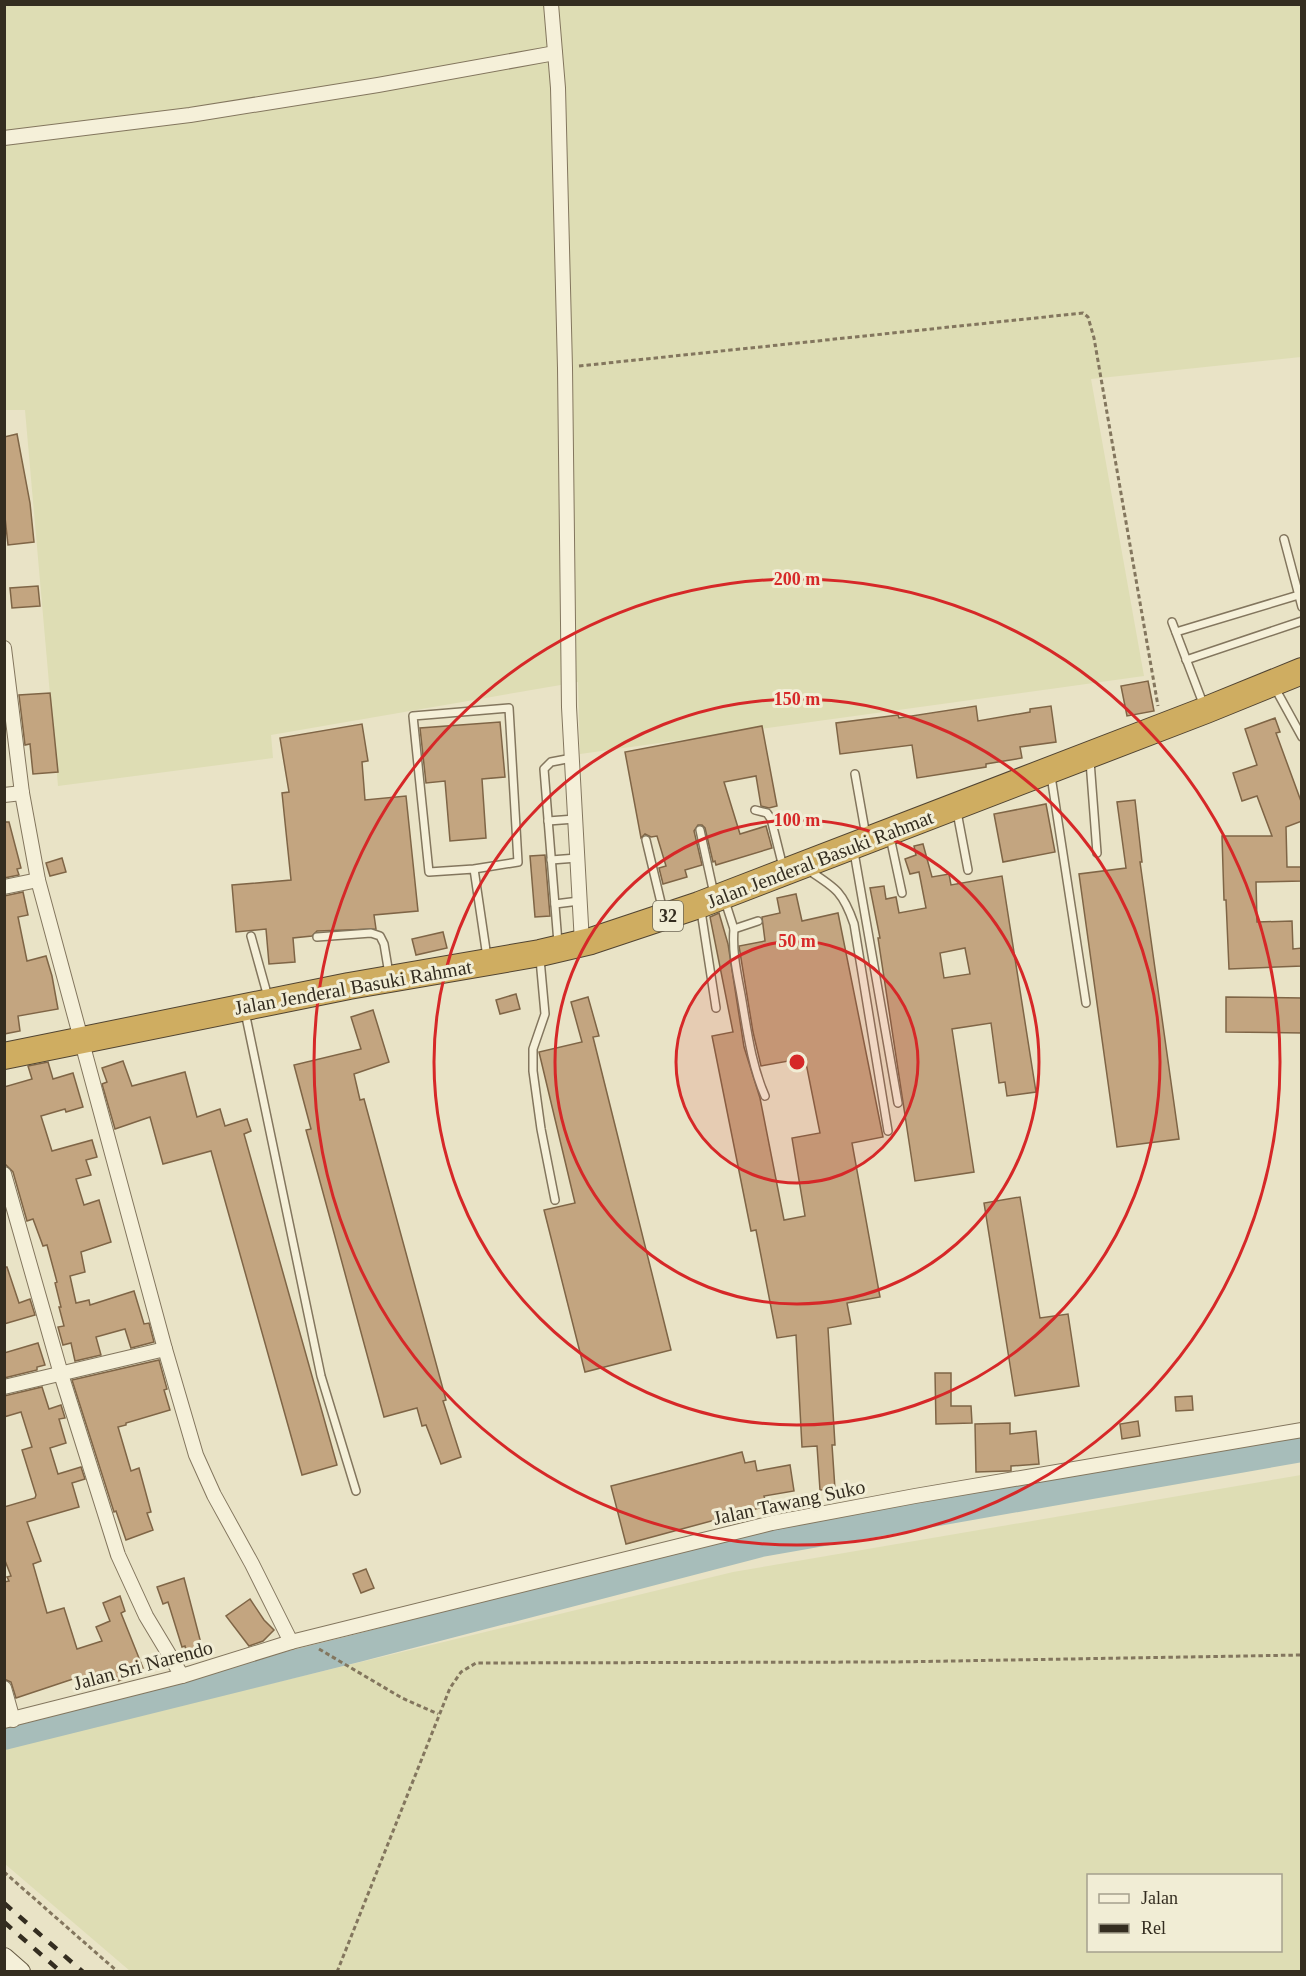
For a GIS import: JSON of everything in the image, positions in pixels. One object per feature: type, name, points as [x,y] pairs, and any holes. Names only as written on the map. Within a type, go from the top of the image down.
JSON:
[{"type":"highway","name":"Jalan Jenderal Basuki Rahmat","points":[[4,1056],[244,1007],[560,948],[713,900],[1302,671]]},
{"type":"main road","points":[[4,1958],[20,1971]]},
{"type":"street","points":[[551,4],[558,88],[565,368],[569,707],[579,901],[560,948]]},
{"type":"street","points":[[4,138],[190,115],[378,85],[555,53]]},
{"type":"street","points":[[4,648],[22,793],[38,880],[165,1349],[196,1455],[214,1495],[291,1642]]},
{"type":"street","points":[[4,795],[22,793]]},
{"type":"street","points":[[4,887],[38,880]]},
{"type":"street","points":[[4,1174],[61,1374],[118,1555],[126,1576],[182,1676]]},
{"type":"street","points":[[4,1387],[165,1349]]},
{"type":"street","name":"Jalan Tawang Suko","points":[[291,1642],[772,1523],[915,1496],[1302,1430]]},
{"type":"street","name":"Jalan Sri Narendo","points":[[9,1720],[182,1676],[291,1642]]},
{"type":"street","points":[[4,1688],[9,1720]]},
{"type":"lane","points":[[1284,539],[1302,607]]},
{"type":"lane","points":[[1176,632],[1300,595]]},
{"type":"lane","points":[[1186,660],[1302,621]]},
{"type":"lane","points":[[1172,622],[1206,710]]},
{"type":"lane","points":[[1272,683],[1302,736]]},
{"type":"lane","points":[[509,708],[518,862],[474,869],[429,872],[413,716],[509,708]]},
{"type":"lane","points":[[1089,755],[1097,854]]},
{"type":"lane","points":[[555,1200],[532,1071],[533,1049],[545,1014],[540,972],[560,948],[544,769],[551,762],[572,758]]},
{"type":"lane","points":[[1051,770],[1086,1003]]},
{"type":"lane","points":[[855,774],[869,840],[898,1103]]},
{"type":"lane","points":[[955,807],[968,870]]},
{"type":"lane","points":[[755,810],[767,813],[771,819],[792,869],[837,890],[847,904],[854,924],[888,1131]]},
{"type":"lane","points":[[548,821],[575,819]]},
{"type":"lane","points":[[700,830],[713,900],[716,1008]]},
{"type":"lane","points":[[646,840],[664,917]]},
{"type":"lane","points":[[869,840],[902,893]]},
{"type":"lane","points":[[551,860],[577,858]]},
{"type":"lane","points":[[474,869],[488,962]]},
{"type":"lane","points":[[713,900],[734,929],[733,945],[744,1014],[757,1076],[765,1096]]},
{"type":"lane","points":[[555,904],[579,901]]},
{"type":"lane","points":[[734,929],[758,921]]},
{"type":"lane","points":[[317,938],[371,933],[380,936],[384,944],[390,980]]},
{"type":"lane","points":[[251,936],[270,1002]]},
{"type":"lane","points":[[244,1007],[321,1376],[356,1491]]},
{"type":"path","points":[[565,368],[1083,313],[1088,317],[1094,338],[1162,727]]},
{"type":"path","points":[[316,1648],[402,1698],[438,1714]]},
{"type":"path","points":[[338,1971],[438,1714],[450,1688],[461,1672],[476,1663],[893,1662],[1302,1655]]},
{"type":"path","points":[[4,1872],[118,1971]]},
{"type":"green space","points":[[4,5],[1301,5],[1301,357],[1091,379],[1144,676],[580,754],[578,682],[271,735],[273,758],[58,786],[25,410],[5,410]]},
{"type":"green space","points":[[1301,1475],[1301,1971],[130,1971],[5,1864],[5,1748],[733,1572]]},
{"type":"building","points":[[17,434],[30,503],[34,542],[8,545],[4,508],[4,437]]},
{"type":"building","points":[[38,586],[40,606],[12,608],[10,588]]},
{"type":"building","points":[[1148,681],[1154,711],[1127,716],[1121,686]]},
{"type":"building","points":[[50,693],[58,772],[33,774],[30,744],[25,745],[19,695]]},
{"type":"building","points":[[976,706],[978,721],[1051,706],[1056,742],[1020,747],[1022,758],[986,764],[986,767],[917,778],[912,745],[840,754],[836,723],[898,715],[899,718]]},
{"type":"building","points":[[1275,718],[1280,732],[1276,733],[1302,804],[1302,821],[1286,827],[1287,867],[1302,867],[1302,881],[1256,882],[1257,922],[1292,921],[1293,949],[1302,948],[1302,966],[1229,969],[1222,836],[1272,836],[1257,796],[1242,801],[1233,773],[1257,765],[1245,729]]},
{"type":"building","points":[[500,722],[505,777],[482,779],[486,838],[450,841],[445,781],[426,783],[420,728]]},
{"type":"building","points":[[362,724],[368,761],[362,762],[365,800],[406,796],[418,911],[374,915],[376,929],[317,931],[312,936],[293,938],[295,962],[269,964],[266,929],[236,932],[232,885],[291,880],[282,793],[289,792],[280,738]]},
{"type":"building","points":[[762,726],[777,806],[769,808],[761,806],[756,776],[724,782],[740,834],[766,826],[772,848],[716,865],[715,861],[713,862],[705,828],[698,825],[694,831],[702,865],[685,870],[687,877],[663,884],[659,868],[666,866],[657,836],[651,837],[645,834],[641,838],[625,752]]},
{"type":"building","points":[[1135,800],[1142,862],[1140,862],[1179,1139],[1117,1147],[1079,874],[1126,868],[1117,802]]},
{"type":"building","points":[[1046,804],[1055,852],[1003,862],[994,814]]},
{"type":"building","points":[[4,822],[9,822],[21,868],[17,869],[19,875],[4,878]]},
{"type":"building","points":[[923,844],[932,877],[949,874],[951,885],[1002,876],[1036,1092],[1007,1096],[1005,1082],[999,1083],[991,1023],[952,1029],[974,1172],[915,1181],[878,938],[880,938],[870,888],[884,886],[886,899],[896,897],[899,913],[926,908],[919,872],[910,874],[905,859],[916,855],[914,846]],"holes":[[[965,948],[970,974],[944,978],[940,953]]]},
{"type":"building","points":[[545,855],[550,916],[535,917],[530,856]]},
{"type":"building","points":[[62,858],[66,872],[50,876],[46,863]]},
{"type":"building","points":[[23,892],[28,915],[18,917],[27,961],[46,956],[58,1009],[18,1016],[20,1031],[4,1034],[4,896]]},
{"type":"building","points":[[796,894],[802,921],[838,913],[883,1137],[852,1143],[880,1297],[847,1303],[851,1324],[828,1328],[835,1445],[832,1445],[835,1489],[820,1490],[817,1446],[802,1447],[796,1335],[777,1338],[756,1230],[751,1231],[712,1036],[733,1032],[710,917],[719,913],[728,944],[744,1047],[760,1098],[784,1220],[805,1216],[792,1138],[820,1133],[805,1058],[761,1066],[739,946],[765,941],[762,917],[780,913],[777,898]]},
{"type":"building","points":[[443,932],[447,948],[416,955],[412,939]]},
{"type":"building","points":[[516,994],[520,1009],[500,1014],[496,1000]]},
{"type":"building","points":[[588,997],[599,1036],[593,1037],[671,1350],[585,1372],[544,1210],[575,1203],[539,1052],[582,1042],[571,1002]]},
{"type":"building","points":[[1226,997],[1302,998],[1302,1033],[1226,1032]]},
{"type":"building","points":[[373,1010],[389,1062],[354,1074],[360,1100],[364,1099],[446,1400],[443,1401],[461,1457],[441,1464],[426,1425],[422,1426],[417,1408],[384,1417],[306,1130],[311,1129],[294,1065],[361,1049],[351,1017]]},
{"type":"building","points":[[123,1061],[132,1086],[185,1072],[197,1117],[220,1109],[225,1126],[247,1119],[251,1131],[244,1134],[337,1465],[302,1475],[211,1151],[163,1164],[150,1117],[115,1129],[102,1084],[107,1082],[102,1068]]},
{"type":"building","points":[[48,1062],[53,1079],[73,1073],[83,1107],[66,1112],[65,1109],[41,1116],[52,1151],[92,1140],[97,1157],[86,1160],[91,1175],[76,1179],[84,1205],[99,1200],[111,1242],[81,1252],[85,1272],[70,1276],[76,1303],[89,1300],[90,1305],[134,1291],[144,1324],[149,1323],[154,1342],[131,1348],[125,1329],[96,1337],[101,1355],[75,1361],[71,1343],[63,1345],[58,1327],[64,1326],[55,1283],[57,1282],[47,1245],[43,1246],[33,1219],[27,1221],[13,1172],[4,1163],[4,1087],[32,1079],[28,1066]]},
{"type":"building","points":[[1020,1197],[1040,1318],[1068,1314],[1079,1386],[1015,1396],[984,1203]]},
{"type":"building","points":[[4,1267],[7,1267],[19,1303],[30,1299],[35,1315],[4,1324]]},
{"type":"building","points":[[38,1343],[45,1365],[37,1367],[37,1370],[4,1378],[4,1353]]},
{"type":"building","points":[[159,1360],[170,1410],[118,1427],[131,1471],[139,1468],[151,1512],[147,1513],[153,1530],[126,1540],[116,1511],[114,1512],[72,1380]]},
{"type":"building","points":[[935,1373],[951,1373],[951,1406],[971,1406],[972,1423],[936,1424]]},
{"type":"building","points":[[42,1387],[49,1409],[61,1405],[65,1418],[59,1419],[66,1443],[50,1448],[58,1474],[81,1467],[85,1479],[72,1483],[79,1507],[27,1522],[41,1561],[33,1564],[47,1613],[64,1608],[77,1649],[102,1641],[96,1627],[110,1621],[103,1603],[120,1596],[125,1611],[121,1613],[143,1668],[118,1681],[113,1671],[77,1683],[76,1678],[16,1698],[11,1682],[4,1679],[4,1582],[9,1581],[7,1577],[11,1576],[4,1558],[4,1507],[35,1498],[36,1495],[22,1450],[32,1447],[21,1412],[4,1417],[4,1396]]},
{"type":"building","points":[[1192,1396],[1193,1410],[1176,1411],[1175,1397]]},
{"type":"building","points":[[1138,1421],[1140,1436],[1122,1439],[1120,1424]]},
{"type":"building","points":[[1010,1423],[1010,1434],[1036,1431],[1039,1464],[1011,1466],[1011,1471],[976,1472],[975,1424]]},
{"type":"building","points":[[742,1452],[745,1463],[755,1461],[757,1471],[790,1465],[794,1491],[764,1496],[767,1506],[626,1544],[611,1486]]},
{"type":"building","points":[[366,1569],[374,1588],[361,1593],[353,1574]]},
{"type":"building","points":[[184,1578],[204,1655],[188,1659],[168,1602],[163,1604],[157,1587]]},
{"type":"building","points":[[250,1599],[274,1630],[263,1641],[249,1646],[226,1616]]},
{"type":"waterway","points":[[4,1736],[358,1648],[761,1543],[1302,1448]]},
{"type":"railway","points":[[4,1903],[83,1972]]},
{"type":"railway","points":[[4,1922],[61,1972]]}]
